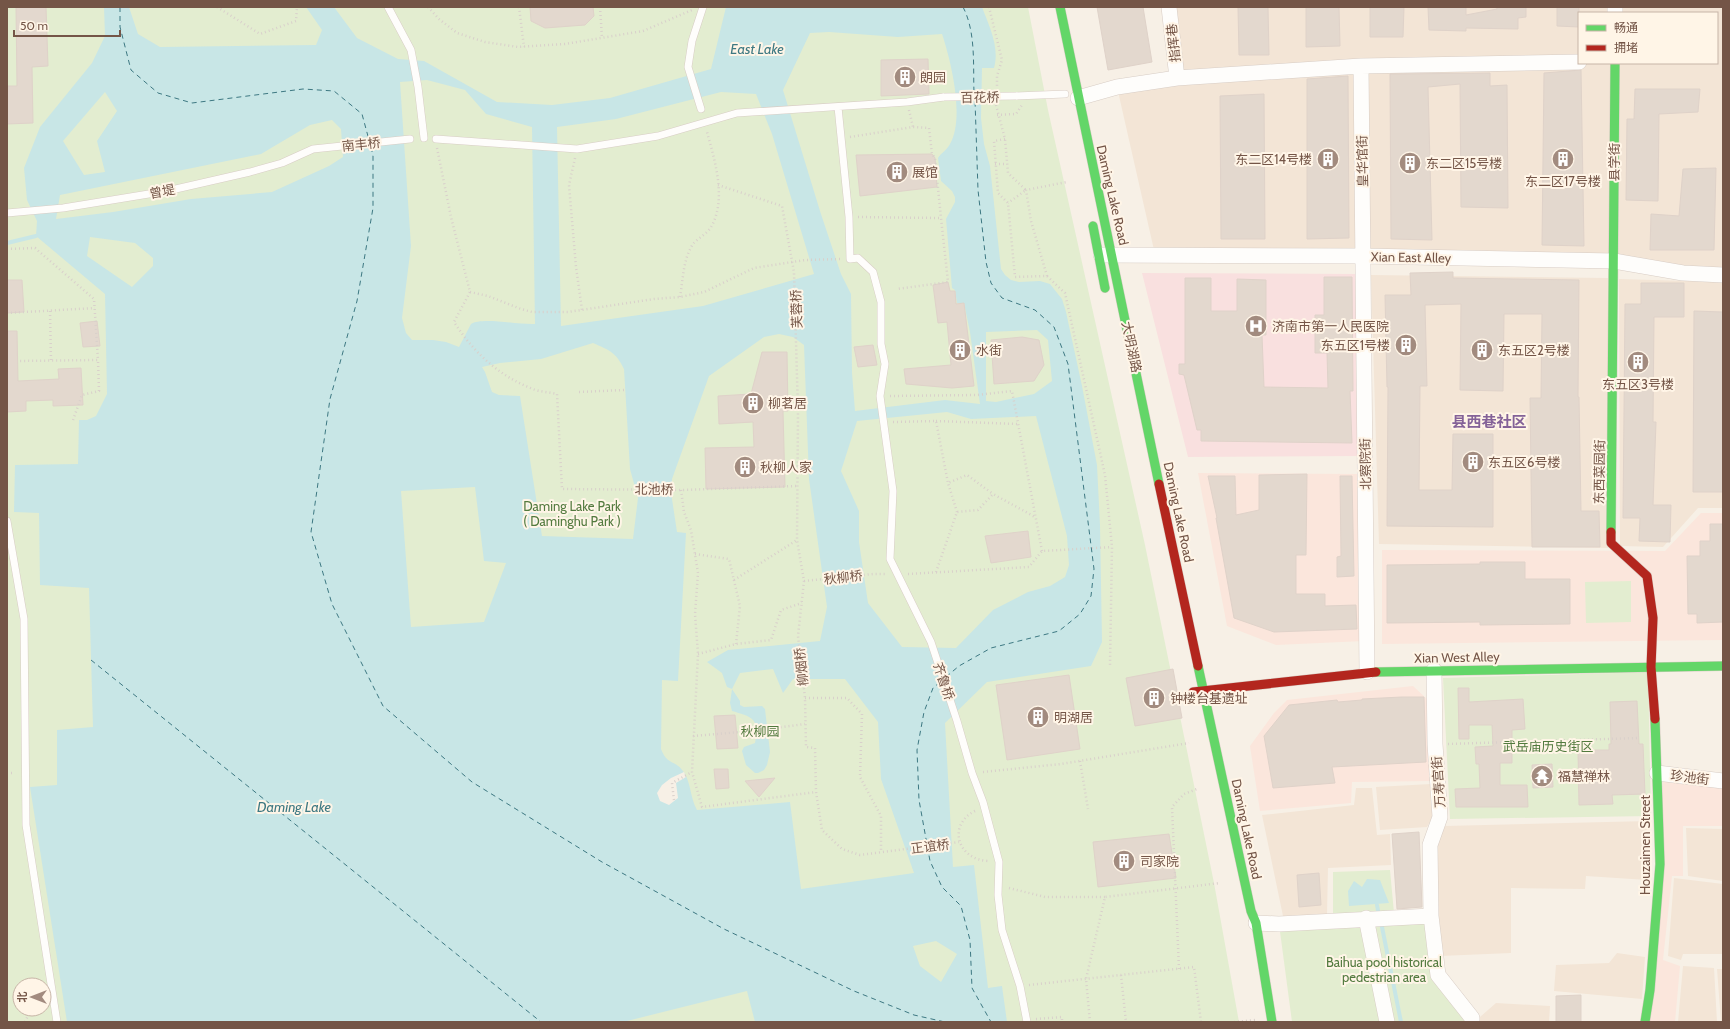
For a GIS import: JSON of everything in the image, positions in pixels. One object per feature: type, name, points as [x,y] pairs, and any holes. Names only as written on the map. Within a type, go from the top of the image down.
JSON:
[{"type":"main road","name":"Daming Lake Road","points":[[1060,7],[1068,95],[1113,254],[1158,480],[1251,911],[1256,923],[1272,1022]]},
{"type":"main road","name":"县学街","points":[[1614,261],[1615,64]]},
{"type":"main road","points":[[1090,215],[1108,296]]},
{"type":"main road","name":"东西菜园街","points":[[1614,261],[1611,543],[1647,576],[1653,618],[1651,667]]},
{"type":"main road","name":"Xian West Alley","points":[[1193,692],[1366,672],[1723,666]]},
{"type":"main road","name":"Houzaimen Street","points":[[1645,1022],[1650,990],[1660,864],[1658,772],[1651,667]]},
{"type":"street","name":"指挥巷","points":[[1169,7],[1177,78]]},
{"type":"street","points":[[1068,95],[1177,78],[1361,66],[1578,62]]},
{"type":"street","name":"皇华馆街","points":[[1361,66],[1364,256]]},
{"type":"street","name":"Xian East Alley","points":[[1098,255],[1364,256],[1614,261],[1683,273],[1723,275]]},
{"type":"street","name":"北察院街","points":[[1364,256],[1366,672]]},
{"type":"street","name":"万寿宫街","points":[[1434,670],[1440,817],[1430,845],[1432,916],[1438,975],[1472,1018],[1472,1022]]},
{"type":"street","name":"珍池街","points":[[1658,772],[1723,781]]},
{"type":"street","points":[[1256,923],[1279,924],[1368,918],[1432,916]]},
{"type":"street","points":[[1368,918],[1387,1022]]},
{"type":"lane","points":[[388,7],[411,50],[418,87],[424,138]]},
{"type":"lane","points":[[701,109],[688,67],[692,41],[703,7]]},
{"type":"lane","name":"百花桥","points":[[436,139],[577,149],[658,136],[737,113],[754,111],[907,102],[944,97],[1068,95]]},
{"type":"lane","points":[[838,107],[849,217]]},
{"type":"lane","name":"南丰桥","points":[[313,149],[410,139]]},
{"type":"lane","name":"曾堤","points":[[7,213],[63,208],[167,191],[282,163],[313,149]]},
{"type":"lane","name":"齐鲁桥","points":[[849,217],[850,259],[858,258],[873,272],[881,302],[881,344],[885,364],[880,398],[893,491],[890,559],[931,642],[957,721],[972,773],[985,806],[999,862],[998,886],[1002,930],[1020,986],[1027,1021]]},
{"type":"lane","points":[[7,521],[24,619],[26,825],[57,1022]]},
{"type":"path","points":[[217,7],[260,34],[296,21],[296,7]]},
{"type":"path","points":[[428,7],[439,19],[457,33],[485,42],[524,47],[565,44],[643,31],[698,7]]},
{"type":"path","points":[[520,7],[524,47]]},
{"type":"path","points":[[600,7],[602,38]]},
{"type":"path","points":[[989,7],[1002,60],[997,76]]},
{"type":"path","points":[[998,115],[1016,114],[1028,95]]},
{"type":"path","points":[[996,100],[1004,139],[1008,172],[1026,190],[1031,221],[1047,276],[1065,293],[1105,475],[1112,547],[1110,665]]},
{"type":"path","points":[[907,102],[913,127]]},
{"type":"path","points":[[680,297],[685,263],[693,244],[710,228],[718,206],[718,185],[713,155],[704,122]]},
{"type":"path","points":[[840,138],[913,127],[929,128],[932,154],[935,158],[948,282],[897,288]]},
{"type":"path","points":[[436,139],[451,217],[470,292],[488,296],[521,310],[532,312],[568,312],[654,299],[680,297],[704,292],[754,268],[805,260],[841,259]]},
{"type":"path","points":[[1004,139],[994,141],[995,164],[998,193],[1008,203],[1015,277],[1047,276]]},
{"type":"path","points":[[577,149],[569,185],[576,267],[582,310]]},
{"type":"path","points":[[995,164],[1006,164]]},
{"type":"path","points":[[1008,203],[1026,190],[1067,182]]},
{"type":"path","name":"芙蓉桥","points":[[718,185],[782,206],[794,272],[797,346],[798,486]]},
{"type":"path","points":[[849,217],[941,218]]},
{"type":"path","points":[[7,249],[35,248],[94,299],[99,391],[82,395],[73,420]]},
{"type":"path","name":"北池桥","points":[[470,292],[454,322],[462,335],[493,368],[507,377],[534,390],[557,394],[562,489],[682,490],[798,486]]},
{"type":"path","points":[[7,312],[95,308]]},
{"type":"path","points":[[50,311],[52,361]]},
{"type":"path","points":[[18,361],[98,360]]},
{"type":"path","points":[[579,392],[624,390]]},
{"type":"path","points":[[880,398],[977,395],[1012,391],[1034,517],[1042,551]]},
{"type":"path","points":[[884,422],[1018,424]]},
{"type":"path","points":[[936,422],[948,483],[957,512],[936,572]]},
{"type":"path","points":[[948,483],[967,475],[993,494],[1034,517]]},
{"type":"path","name":"柳烟桥","points":[[798,486],[797,540],[804,581],[798,636],[804,698],[806,747],[815,748],[816,792]]},
{"type":"path","points":[[682,490],[684,512],[691,530],[698,573],[695,614],[698,654],[692,772],[702,807],[816,792]]},
{"type":"path","points":[[957,512],[978,510],[993,494]]},
{"type":"path","points":[[734,580],[797,540]]},
{"type":"path","points":[[897,575],[1029,567],[1042,551],[1112,547]]},
{"type":"path","points":[[695,554],[729,559],[740,606],[736,644]]},
{"type":"path","name":"秋柳桥","points":[[804,581],[873,574]]},
{"type":"path","points":[[698,654],[736,644],[772,640],[781,610],[802,603]]},
{"type":"path","points":[[804,698],[847,698],[862,714],[860,777],[881,816],[881,852]]},
{"type":"path","points":[[693,736],[752,731],[805,724]]},
{"type":"path","points":[[1436,744],[1656,738]]},
{"type":"path","points":[[972,773],[1080,761],[1189,743]]},
{"type":"path","points":[[1080,761],[1088,809]]},
{"type":"path","points":[[674,800],[672,783],[692,772]]},
{"type":"path","points":[[1179,969],[1172,808],[1184,794],[1198,789]]},
{"type":"path","name":"正谊桥","points":[[816,792],[822,830],[842,849],[860,855],[959,842]]},
{"type":"path","points":[[985,806],[972,812],[965,819],[960,828],[959,842],[964,851],[972,858],[999,862]]},
{"type":"path","points":[[998,886],[1045,897],[1105,897],[1220,883]]},
{"type":"path","points":[[1090,1022],[1086,979],[1105,897]]},
{"type":"path","points":[[1020,986],[1194,967],[1201,1022]]},
{"type":"path","points":[[1121,975],[1126,1022]]},
{"type":"path","points":[[1027,1021],[1062,1017],[1062,1022]]},
{"type":"path","points":[[1234,1022],[1260,1020]]},
{"type":"shaded area","points":[[1169,7],[1723,7],[1723,275],[1614,261],[1154,250],[1117,87],[1177,78]]},
{"type":"shaded area","name":"济南市第一人民医院","points":[[1142,273],[1357,274],[1360,456],[1188,457]]},
{"type":"shaded area","points":[[1371,275],[1608,278],[1608,548],[1379,544]]},
{"type":"shaded area","points":[[1619,279],[1723,282],[1723,508],[1698,508],[1663,547],[1620,546]]},
{"type":"shaded area","points":[[1198,473],[1358,474],[1364,641],[1276,645],[1227,626]]},
{"type":"shaded area","points":[[1701,513],[1723,513],[1723,640],[1382,644],[1382,550],[1665,551]]},
{"type":"shaded area","points":[[1413,686],[1427,699],[1432,781],[1352,782],[1351,803],[1260,811],[1250,746],[1274,713],[1287,700]]},
{"type":"shaded area","points":[[1663,779],[1723,788],[1723,826],[1683,826],[1683,876],[1672,876],[1663,960],[1680,966],[1675,1022],[1649,1022]]},
{"type":"shaded area","points":[[1431,784],[1433,816],[1427,827],[1380,830],[1376,787]]},
{"type":"shaded area","points":[[1356,788],[1372,788],[1377,835],[1390,834],[1391,865],[1328,868],[1327,914],[1283,916],[1262,815],[1354,805]]},
{"type":"shaded area","points":[[1649,821],[1647,880],[1586,876],[1585,889],[1511,888],[1511,953],[1440,956],[1434,849],[1445,826]]},
{"type":"shaded area","points":[[1686,828],[1723,829],[1723,881],[1688,876]]},
{"type":"shaded area","points":[[1674,878],[1723,884],[1723,954],[1683,954],[1681,960],[1668,956]]},
{"type":"shaded area","points":[[1617,953],[1645,957],[1642,999],[1554,991],[1556,965],[1609,963]]},
{"type":"shaded area","points":[[1683,966],[1714,968],[1717,1022],[1678,1022]]},
{"type":"shaded area","points":[[1717,969],[1723,969],[1723,1022],[1721,1022]]},
{"type":"shaded area","points":[[1496,1003],[1550,1006],[1549,1022],[1480,1022],[1480,1017]]},
{"type":"green space","name":"Daming Lake Park ( Daminghu Park )","points":[[7,7],[1028,7],[1048,110],[1145,545],[1214,883],[1239,1022],[7,1022]]},
{"type":"green space","points":[[1631,581],[1631,622],[1586,623],[1585,582]]},
{"type":"green space","name":"武岳庙历史街区","points":[[1648,672],[1651,816],[1450,819],[1443,678]]},
{"type":"green space","points":[[1390,870],[1394,913],[1333,914],[1333,872]]},
{"type":"green space","name":"Baihua pool historical pedestrian area","points":[[1431,916],[1438,975],[1472,1022],[1292,1022],[1279,924]]},
{"type":"water","name":"Daming Lake","points":[[104,7],[129,7],[138,34],[160,47],[316,45],[322,30],[306,7],[334,7],[357,38],[398,59],[424,61],[497,102],[552,105],[610,98],[711,69],[726,7],[982,7],[993,37],[996,52],[994,68],[982,68],[981,118],[984,144],[990,166],[1001,269],[1011,280],[1019,282],[1040,281],[1050,284],[1062,299],[1082,386],[1097,465],[1100,525],[1102,642],[1091,666],[987,682],[945,723],[953,867],[974,865],[988,988],[1002,986],[1007,1022],[755,1022],[747,991],[623,1022],[67,1022],[30,787],[57,785],[57,730],[93,727],[89,588],[40,585],[39,513],[14,512],[15,465],[78,464],[79,420],[87,420],[96,416],[107,394],[105,294],[36,236],[37,221],[27,200],[24,168],[40,127],[92,63],[105,36]],"holes":[[[829,32],[898,37],[942,34],[955,89],[956,120],[954,133],[950,144],[938,158],[941,181],[952,191],[955,197],[955,202],[946,219],[952,288],[955,290],[957,303],[964,303],[970,332],[980,404],[945,400],[855,411],[852,373],[851,294],[841,274],[783,90],[810,33]],[[427,80],[465,90],[486,114],[532,127],[535,324],[492,321],[476,322],[471,324],[459,347],[446,342],[433,340],[412,340],[406,333],[402,318],[411,246],[400,82]],[[105,92],[117,111],[97,141],[105,172],[84,175],[63,141]],[[721,92],[756,94],[772,134],[814,274],[703,306],[561,326],[557,127],[616,119]],[[332,120],[341,129],[343,157],[329,166],[272,192],[191,199],[113,212],[56,219],[60,195],[261,154],[310,125]],[[90,237],[135,243],[153,258],[153,266],[132,287],[87,256]],[[1037,330],[1048,340],[1052,381],[1034,394],[996,402],[986,401],[986,332]],[[779,334],[793,337],[804,345],[809,479],[827,607],[820,641],[728,650],[707,662],[722,673],[727,687],[732,689],[740,673],[773,669],[783,693],[793,679],[845,679],[878,722],[881,779],[914,873],[801,889],[790,802],[697,810],[686,775],[677,765],[666,758],[661,749],[662,680],[678,681],[686,533],[677,532],[672,499],[672,479],[709,376],[764,337]],[[593,343],[615,355],[624,369],[630,469],[638,498],[633,539],[542,536],[520,396],[499,395],[492,392],[482,367],[500,363],[541,359]],[[947,412],[971,419],[1036,416],[1067,536],[1069,565],[1065,577],[1050,586],[1028,592],[993,610],[956,648],[902,647],[868,603],[859,542],[859,511],[841,471],[857,421]],[[475,487],[484,561],[506,563],[484,622],[411,627],[401,491]],[[936,941],[957,954],[941,982],[920,966],[913,946]]]},
{"type":"water","points":[[732,689],[740,701],[740,705],[744,707],[762,706],[765,709],[770,752],[767,765],[764,770],[758,773],[755,773],[746,765],[742,751],[744,747],[755,743],[755,723],[749,717],[732,711],[730,703]]},
{"type":"water","points":[[1367,879],[1380,880],[1389,903],[1349,906],[1348,891],[1354,881],[1362,887]]},
{"type":"pier","points":[[684,772],[686,777],[676,783],[678,798],[669,805],[660,801],[657,793],[662,785],[671,778]]},
{"type":"building","points":[[16,7],[46,7],[48,66],[32,67],[33,123],[7,124],[7,86],[17,86]]},
{"type":"building","points":[[530,7],[593,7],[594,16],[585,25],[545,28],[531,21]]},
{"type":"building","points":[[1097,7],[1143,7],[1152,62],[1108,70]]},
{"type":"building","points":[[1238,7],[1268,7],[1269,55],[1239,55]]},
{"type":"building","points":[[1306,7],[1339,7],[1340,46],[1306,47]]},
{"type":"building","points":[[1370,7],[1404,7],[1403,37],[1370,37]]},
{"type":"building","points":[[1428,7],[1466,7],[1466,15],[1497,9],[1497,7],[1526,7],[1526,17],[1518,18],[1518,29],[1466,28],[1466,31],[1429,30]]},
{"type":"building","points":[[1557,7],[1579,7],[1578,27],[1557,26]]},
{"type":"building","name":"朗园","points":[[928,59],[929,94],[881,96],[881,60]]},
{"type":"building","name":"东二区17号楼","points":[[1581,70],[1584,246],[1542,245],[1544,73]]},
{"type":"building","points":[[1490,73],[1490,86],[1507,85],[1508,208],[1461,207],[1460,84],[1428,87],[1432,240],[1391,239],[1390,74]]},
{"type":"building","name":"东二区14号楼","points":[[1348,76],[1349,238],[1307,239],[1307,79]]},
{"type":"building","points":[[1635,89],[1700,89],[1698,112],[1659,114],[1658,201],[1626,200],[1627,119],[1634,119]]},
{"type":"building","points":[[1264,94],[1265,239],[1221,239],[1220,96]]},
{"type":"building","name":"展馆","points":[[932,154],[935,158],[937,187],[860,196],[856,155]]},
{"type":"building","points":[[1716,168],[1714,250],[1650,250],[1651,214],[1679,216],[1683,169]]},
{"type":"building","points":[[1453,272],[1453,278],[1579,280],[1578,397],[1581,511],[1599,511],[1600,547],[1532,547],[1530,398],[1541,398],[1542,314],[1504,314],[1503,391],[1460,390],[1461,304],[1425,305],[1427,386],[1420,386],[1419,490],[1452,490],[1453,434],[1493,434],[1493,527],[1387,526],[1388,387],[1385,295],[1411,295],[1410,273]]},
{"type":"building","points":[[1324,277],[1352,277],[1353,391],[1350,391],[1352,443],[1201,441],[1201,430],[1197,430],[1184,375],[1179,374],[1179,364],[1185,364],[1185,278],[1211,278],[1211,311],[1237,311],[1237,279],[1266,280],[1266,335],[1262,335],[1264,387],[1328,388],[1327,353],[1315,353],[1315,315],[1324,315]]},
{"type":"building","points":[[7,280],[22,280],[24,312],[7,313]]},
{"type":"building","name":"水街","points":[[948,282],[950,291],[955,291],[956,304],[964,303],[974,386],[952,388],[906,384],[904,369],[951,365],[947,322],[938,323],[933,285]]},
{"type":"building","points":[[1641,283],[1684,283],[1684,317],[1654,317],[1653,422],[1656,422],[1653,505],[1671,505],[1670,542],[1639,541],[1640,518],[1623,518],[1625,304],[1641,304]]},
{"type":"building","points":[[1694,311],[1723,312],[1723,492],[1693,492]]},
{"type":"building","points":[[97,321],[100,346],[83,347],[80,323]]},
{"type":"building","points":[[7,331],[17,331],[18,381],[59,379],[58,369],[81,368],[83,405],[53,406],[53,400],[26,401],[26,411],[7,412]]},
{"type":"building","points":[[1022,337],[1039,340],[1044,365],[1034,381],[994,384],[991,340]]},
{"type":"building","points":[[873,345],[877,365],[858,367],[854,347]]},
{"type":"building","points":[[762,352],[787,352],[788,411],[783,411],[785,487],[706,489],[705,448],[754,447],[753,422],[719,424],[718,396],[751,394]]},
{"type":"building","points":[[1307,474],[1306,555],[1296,555],[1296,594],[1325,594],[1325,606],[1356,605],[1357,629],[1274,632],[1234,618],[1217,518],[1208,476],[1235,476],[1236,515],[1259,510],[1259,475]]},
{"type":"building","points":[[1340,476],[1352,476],[1354,576],[1337,577],[1337,557],[1341,556]]},
{"type":"building","points":[[1710,524],[1723,524],[1723,622],[1697,623],[1697,614],[1688,614],[1687,556],[1700,556],[1700,541],[1710,541]]},
{"type":"building","points":[[1028,531],[1031,557],[991,563],[985,536]]},
{"type":"building","points":[[1480,562],[1525,562],[1525,579],[1570,579],[1570,624],[1480,625],[1480,622],[1387,623],[1387,565],[1480,564]]},
{"type":"building","name":"钟楼台基遗址","points":[[1173,669],[1182,718],[1135,726],[1126,678]]},
{"type":"building","name":"明湖居","points":[[1069,675],[1080,749],[1007,760],[996,685]]},
{"type":"building","points":[[1458,688],[1469,688],[1469,702],[1523,699],[1525,729],[1512,730],[1512,763],[1500,763],[1500,785],[1527,785],[1528,807],[1456,807],[1455,789],[1480,788],[1479,764],[1476,764],[1475,747],[1493,746],[1492,725],[1469,725],[1469,739],[1459,739]]},
{"type":"building","points":[[1402,697],[1424,697],[1426,762],[1332,767],[1335,783],[1273,788],[1264,736],[1289,705],[1337,700],[1338,702]]},
{"type":"building","points":[[1637,701],[1639,744],[1643,744],[1645,794],[1612,795],[1613,804],[1579,805],[1578,750],[1609,750],[1609,744],[1611,744],[1610,702]]},
{"type":"building","points":[[735,715],[738,748],[717,749],[714,716]]},
{"type":"building","name":"福慧禅林","points":[[1552,764],[1553,787],[1533,788],[1532,765]]},
{"type":"building","points":[[714,769],[728,769],[729,788],[716,789]]},
{"type":"building","points":[[775,778],[759,797],[745,781]]},
{"type":"building","points":[[1419,832],[1422,907],[1397,909],[1392,834]]},
{"type":"building","name":"司家院","points":[[1169,834],[1176,878],[1098,887],[1093,842]]},
{"type":"building","points":[[1319,873],[1321,905],[1299,907],[1297,875]]},
{"type":"building","points":[[1581,995],[1581,1022],[1556,1022],[1556,996]]},
{"type":"waterway","points":[[7,243],[36,236]]},
{"type":"waterway","points":[[1377,905],[1379,916]]},
{"type":"waterway","points":[[1381,922],[1401,1022]]},
{"type":"ferry route","points":[[120,7],[120,27],[131,70],[158,93],[192,103],[303,89],[334,91],[362,114],[369,140]]},
{"type":"ferry route","points":[[963,7],[972,38],[974,93]]},
{"type":"ferry route","points":[[946,677],[959,666],[991,648],[1059,631],[1080,614],[1091,596],[1094,569],[1068,364],[1054,327],[1035,310],[1002,298],[991,283],[986,262],[978,190],[975,100]]},
{"type":"ferry route","points":[[371,147],[373,156],[373,208],[357,301],[330,399],[311,532],[332,604],[383,706],[472,782],[602,862],[724,929],[854,991],[914,1015],[945,1022]]},
{"type":"ferry route","points":[[91,660],[541,1022]]},
{"type":"ferry route","points":[[940,682],[933,688],[924,712],[917,750],[919,800],[930,861],[942,887],[961,906],[970,940],[972,988],[991,1022]]},
{"type":"traffic: fast","points":[[1060,7],[1159,484]]},
{"type":"traffic: fast","points":[[1611,532],[1615,64]]},
{"type":"traffic: fast","points":[[1093,226],[1105,288]]},
{"type":"traffic: fast","points":[[1198,666],[1251,911],[1256,923],[1272,1022]]},
{"type":"traffic: fast","points":[[1376,672],[1723,666]]},
{"type":"traffic: fast","points":[[1645,1022],[1650,990],[1660,864],[1655,719]]},
{"type":"traffic: jam","points":[[1159,484],[1198,666]]},
{"type":"traffic: jam","points":[[1611,532],[1611,543],[1647,576],[1653,618],[1651,667],[1655,719]]},
{"type":"traffic: jam","points":[[1193,692],[1376,672]]},
{"type":"place","name":"朗园","points":[[905,77]]},
{"type":"place","name":"东二区14号楼","points":[[1328,159]]},
{"type":"place","name":"东二区17号楼","points":[[1563,159]]},
{"type":"place","name":"东二区15号楼","points":[[1410,163]]},
{"type":"place","name":"展馆","points":[[897,172]]},
{"type":"place","name":"济南市第一人民医院","points":[[1256,326]]},
{"type":"place","name":"东五区1号楼","points":[[1406,345]]},
{"type":"place","name":"水街","points":[[960,350]]},
{"type":"place","name":"东五区2号楼","points":[[1482,350]]},
{"type":"place","name":"东五区3号楼","points":[[1638,362]]},
{"type":"place","name":"柳茗居","points":[[753,403]]},
{"type":"place","name":"东五区6号楼","points":[[1473,462]]},
{"type":"place","name":"秋柳人家","points":[[745,467]]},
{"type":"place","name":"钟楼台基遗址","points":[[1154,698]]},
{"type":"place","name":"明湖居","points":[[1038,717]]},
{"type":"place","name":"福慧禅林","points":[[1542,776]]},
{"type":"place","name":"司家院","points":[[1124,861]]},
{"type":"district","name":"县西巷社区","points":[[1489,422]]},
{"type":"water label","name":"East Lake","points":[[757,49]]},
{"type":"park label","name":"秋柳园","points":[[760,731]]}]
